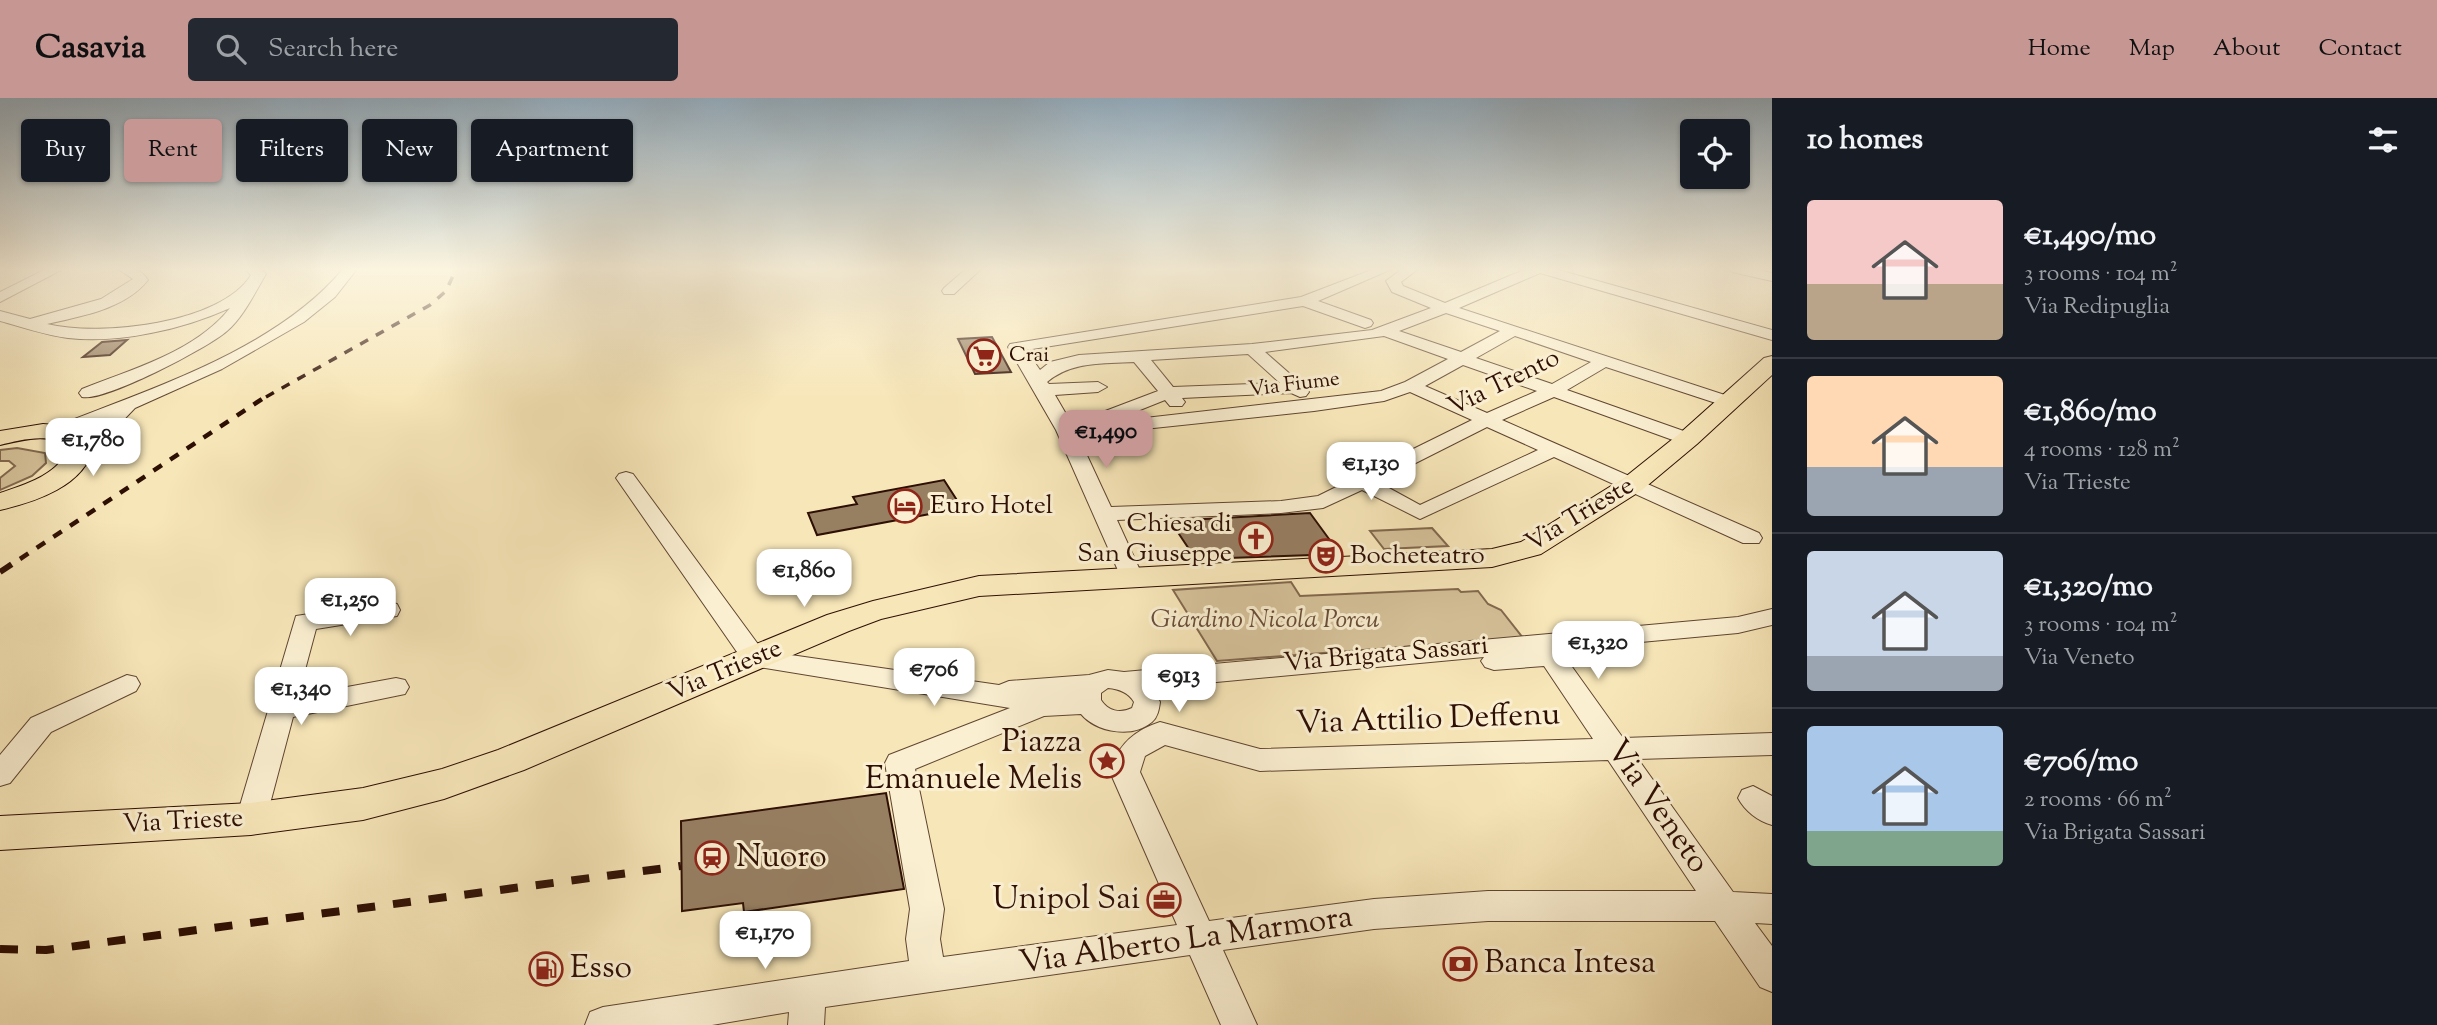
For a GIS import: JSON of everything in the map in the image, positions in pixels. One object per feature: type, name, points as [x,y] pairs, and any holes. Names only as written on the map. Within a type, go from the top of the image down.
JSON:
[{"type":"main road","name":"Via Trieste","points":[[0,833],[251,819],[363,804],[444,784],[510,760],[838,623],[922,598],[979,586],[1513,555],[1531,548],[1633,484],[1688,439],[1772,363]]},
{"type":"main road","points":[[0,438],[25,433],[56,433],[77,440],[81,446],[76,462],[51,481],[0,502]]},
{"type":"street","points":[[31,324],[69,312]]},
{"type":"street","points":[[0,316],[77,334],[150,328],[206,312]]},
{"type":"street","points":[[88,393],[204,342],[236,312]]},
{"type":"street","points":[[56,433],[129,405],[248,349],[306,312]]},
{"type":"street","points":[[1132,579],[1067,432],[1042,385],[1016,347],[1234,312]]},
{"type":"street","points":[[1335,312],[1365,323]]},
{"type":"street","points":[[1042,385],[1056,366],[1079,360],[1252,349],[1385,331],[1435,312]]},
{"type":"street","points":[[1458,312],[1728,402]]},
{"type":"street","points":[[1702,312],[1772,329]]},
{"type":"street","points":[[1708,314],[1772,335]]},
{"type":"street","points":[[1385,331],[1688,439]]},
{"type":"street","name":"Via Fiume","points":[[1067,432],[1314,407],[1384,396],[1410,386],[1513,331]]},
{"type":"street","points":[[1252,349],[1314,407]]},
{"type":"street","points":[[1138,356],[1191,419]]},
{"type":"street","name":"Via Trento","points":[[1103,514],[1301,506],[1323,502],[1489,419],[1553,391],[1604,361]]},
{"type":"street","points":[[1042,385],[1098,387]]},
{"type":"street","points":[[1410,386],[1751,538]]},
{"type":"street","points":[[1107,417],[1168,393],[1295,388]]},
{"type":"street","points":[[81,453],[129,405]]},
{"type":"street","points":[[1364,483],[1420,513],[1556,449]]},
{"type":"street","points":[[626,478],[755,659],[991,693],[1094,700],[1129,722],[1140,718],[1143,704]]},
{"type":"street","points":[[251,819],[305,622],[388,610]]},
{"type":"street","name":"Via Brigata Sassari","points":[[1143,704],[1166,688],[1546,649],[1738,625],[1772,617]]},
{"type":"street","name":"Via Brigata Sassari","points":[[1546,649],[1755,636],[1772,631]]},
{"type":"street","name":"Via Veneto","points":[[1546,649],[1727,906],[1772,975]]},
{"type":"street","points":[[928,978],[923,939],[927,909],[898,763],[1041,706],[1094,700],[1108,679],[1143,704],[1158,736],[1138,743],[1128,756],[1125,772]]},
{"type":"street","points":[[0,775],[41,725],[127,684]]},
{"type":"street","points":[[281,709],[396,687]]},
{"type":"street","points":[[991,693],[1041,706]]},
{"type":"street","points":[[1094,700],[1239,1025]]},
{"type":"street","name":"Via Attilio Deffenu","points":[[1143,704],[1260,760],[1772,744]]},
{"type":"street","name":"Via Alberto La Marmora","points":[[603,1025],[807,1009],[928,978],[1374,914],[1488,906],[1727,906],[1772,909]]},
{"type":"green space","points":[[17,448],[45,453],[46,463],[32,476],[0,490],[0,478],[15,466],[9,461],[0,461],[0,450]]},
{"type":"green space","points":[[1432,528],[1448,546],[1384,549],[1370,531]]},
{"type":"green space","name":"Giardino Nicola Porcu","points":[[1291,582],[1300,596],[1458,589],[1461,592],[1478,591],[1488,604],[1501,610],[1523,638],[1217,661],[1173,590]]},
{"type":"building","name":"Crai","points":[[992,337],[1011,372],[975,374],[958,339]]},
{"type":"building","points":[[127,340],[110,355],[83,357],[102,342]]},
{"type":"building","name":"Euro Hotel","points":[[944,480],[962,508],[817,535],[808,513],[857,504],[853,497]]},
{"type":"building","name":"Chiesa di San Giuseppe","points":[[1310,513],[1340,554],[1228,558],[1218,552],[1191,552],[1175,528],[1187,526],[1187,520]]},
{"type":"building","points":[[886,793],[904,889],[744,912],[743,903],[682,911],[681,821]]},
{"type":"railway","points":[[266,397],[417,312]]},
{"type":"railway","points":[[20,559],[268,395]]},
{"type":"railway","points":[[0,572],[23,557]]},
{"type":"railway","points":[[0,949],[46,950],[681,866]]},
{"type":"place","name":"Crai","points":[[984,356]]},
{"type":"place","name":"Euro Hotel","points":[[905,506]]},
{"type":"place","name":"Chiesa di San Giuseppe","points":[[1256,539]]},
{"type":"place","name":"Bocheteatro","points":[[1326,556]]},
{"type":"place","name":"Piazza Emanuele Melis","points":[[1107,761]]},
{"type":"place","name":"Nuoro","points":[[712,858]]},
{"type":"place","name":"Unipol Sai","points":[[1164,900]]},
{"type":"place","name":"Banca Intesa","points":[[1460,964]]},
{"type":"place","name":"Esso","points":[[546,969]]}]
